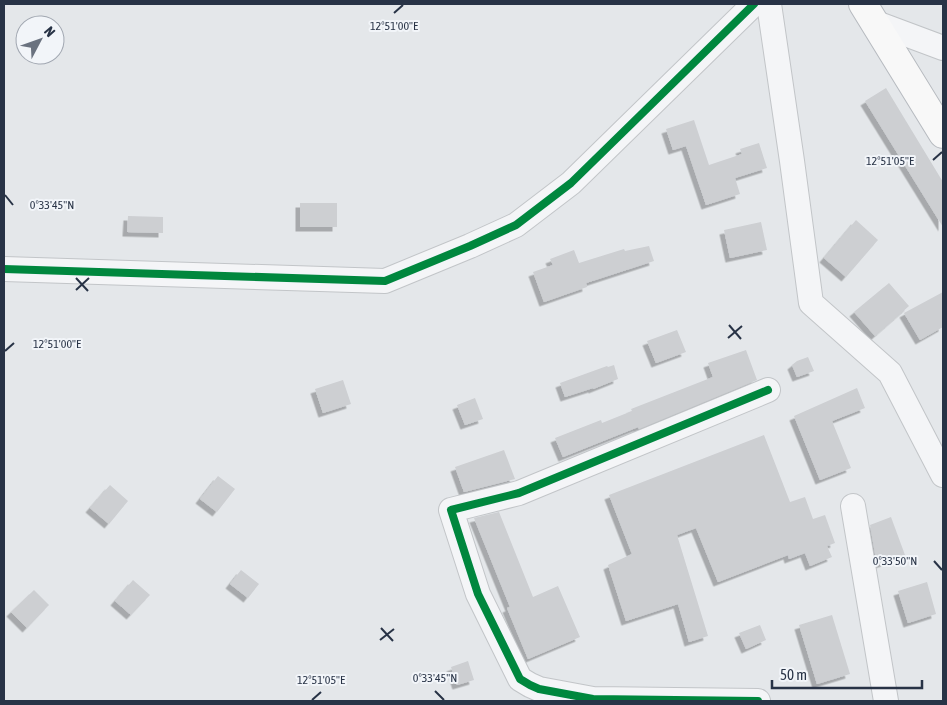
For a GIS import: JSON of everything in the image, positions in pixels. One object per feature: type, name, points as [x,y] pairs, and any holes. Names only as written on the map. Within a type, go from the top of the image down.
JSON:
[{"type":"highway","points":[[870,14],[943,134]]},
{"type":"street","points":[[4,269],[385,281],[516,225],[571,184],[754,4]]},
{"type":"street","points":[[769,4],[811,303],[890,373],[943,475]]},
{"type":"street","points":[[870,14],[943,48]]},
{"type":"street","points":[[758,701],[593,699],[530,685],[520,679],[478,594],[451,510],[519,493],[768,390]]},
{"type":"street","points":[[852,506],[886,701]]},
{"type":"building","points":[[886,88],[943,182],[943,227],[865,101]]},
{"type":"building","points":[[694,120],[709,165],[742,154],[740,149],[759,143],[767,168],[735,178],[740,194],[706,205],[686,146],[673,150],[666,129]]},
{"type":"building","points":[[300,203],[337,203],[337,227],[300,227]]},
{"type":"building","points":[[128,216],[163,217],[163,233],[127,232]]},
{"type":"building","points":[[856,220],[878,240],[846,277],[824,258]]},
{"type":"building","points":[[761,222],[767,250],[730,258],[724,230]]},
{"type":"building","points":[[649,246],[654,261],[586,283],[587,287],[544,302],[533,272],[553,265],[550,259],[574,250],[579,263],[624,249],[625,251]]},
{"type":"building","points":[[889,283],[909,306],[875,336],[854,312]]},
{"type":"building","points":[[943,292],[943,327],[920,340],[904,313]]},
{"type":"building","points":[[677,330],[686,352],[656,363],[647,341]]},
{"type":"building","points":[[746,350],[757,380],[639,429],[638,427],[563,457],[555,438],[601,420],[602,423],[632,411],[631,409],[713,377],[708,363]]},
{"type":"building","points":[[808,357],[814,371],[797,377],[792,365]]},
{"type":"building","points":[[614,365],[618,379],[565,397],[560,383]]},
{"type":"building","points":[[343,380],[351,404],[323,413],[315,389]]},
{"type":"building","points":[[857,388],[865,408],[832,421],[851,468],[820,480],[794,416]]},
{"type":"building","points":[[475,398],[483,419],[465,425],[457,405]]},
{"type":"building","points":[[764,435],[790,502],[805,497],[813,519],[825,515],[835,543],[827,546],[832,557],[810,566],[805,553],[789,559],[788,555],[718,582],[696,528],[677,535],[708,636],[689,642],[678,604],[626,621],[608,565],[632,554],[609,495]]},
{"type":"building","points":[[504,450],[515,479],[464,492],[455,467]]},
{"type":"building","points":[[218,476],[235,489],[217,512],[200,499]]},
{"type":"building","points":[[110,485],[128,501],[109,524],[90,508]]},
{"type":"building","points":[[499,512],[533,597],[558,586],[580,637],[528,659],[507,608],[510,607],[474,518]]},
{"type":"building","points":[[891,517],[905,555],[877,565],[870,525]]},
{"type":"building","points":[[241,570],[259,584],[248,598],[230,584]]},
{"type":"building","points":[[133,580],[150,595],[131,615],[115,601]]},
{"type":"building","points":[[927,582],[936,614],[908,623],[898,591]]},
{"type":"building","points":[[34,590],[49,605],[27,628],[11,612]]},
{"type":"building","points":[[832,615],[850,674],[817,684],[799,625]]},
{"type":"building","points":[[760,625],[766,640],[746,649],[739,633]]},
{"type":"building","points":[[468,661],[474,680],[457,685],[451,667]]},
{"type":"cycle path","points":[[4,269],[385,281],[516,225],[571,183],[754,4]]},
{"type":"cycle path","points":[[758,701],[593,699],[539,689],[520,679],[478,594],[451,510],[519,493],[768,390]]}]
